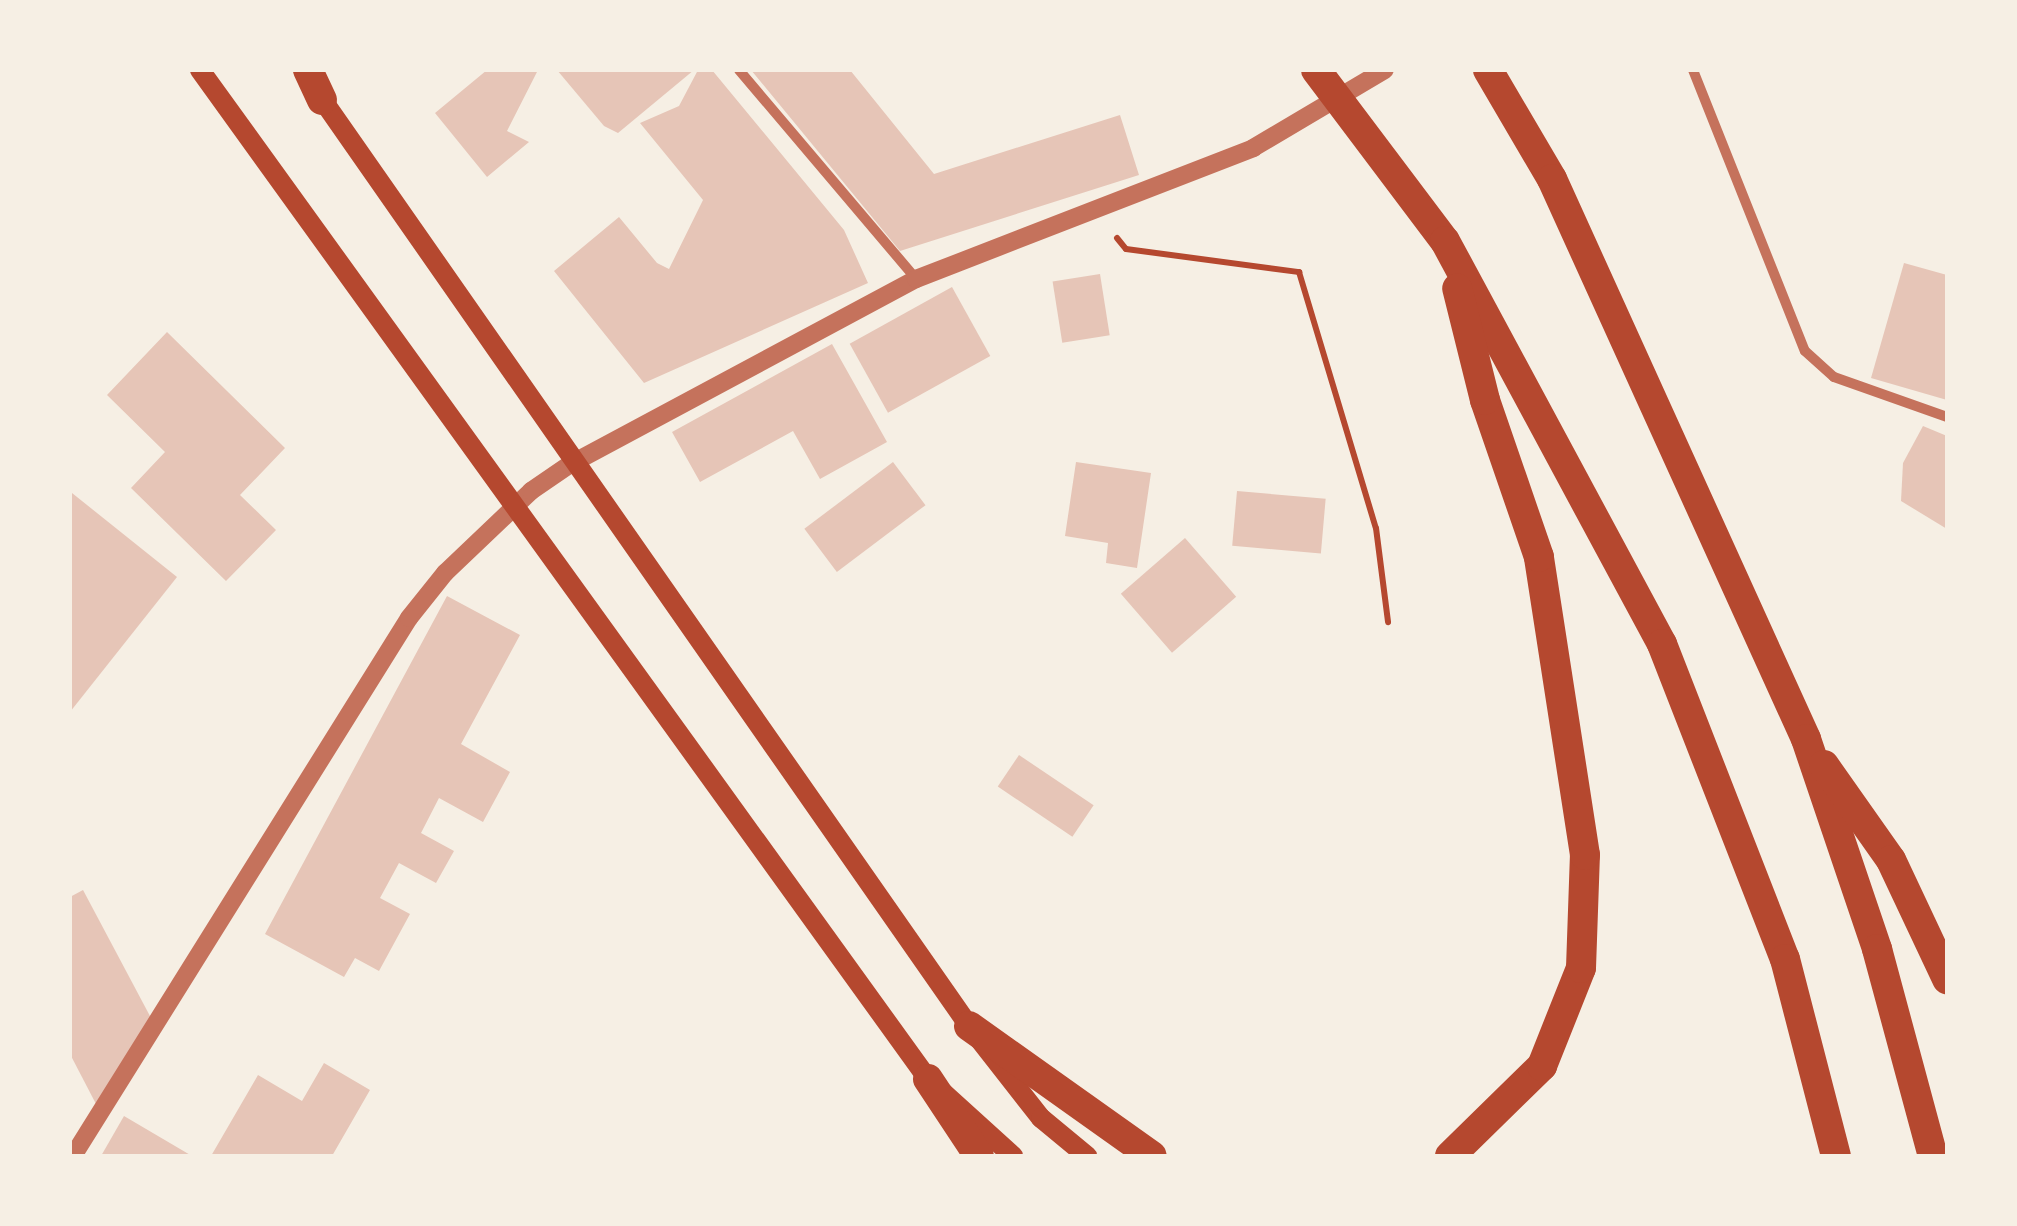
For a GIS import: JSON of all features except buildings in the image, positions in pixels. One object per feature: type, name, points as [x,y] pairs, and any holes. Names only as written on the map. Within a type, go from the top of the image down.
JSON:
[{"type":"highway","points":[[305,70],[322,100]]},
{"type":"highway","points":[[1316,70],[1445,241],[1662,644],[1785,959],[1836,1156]]},
{"type":"highway","points":[[1488,70],[1552,179],[1806,740],[1877,949],[1932,1156]]},
{"type":"highway","points":[[1445,241],[1485,400],[1539,557],[1585,855],[1581,968],[1542,1066],[1450,1156]]},
{"type":"highway","points":[[1806,740],[1891,860],[1947,979]]},
{"type":"highway","points":[[969,1026],[1152,1156]]},
{"type":"highway","points":[[928,1079],[979,1156]]},
{"type":"main road","points":[[200,70],[928,1079],[1013,1156]]},
{"type":"main road","points":[[322,100],[969,1026],[1041,1118],[1087,1156]]},
{"type":"street","points":[[739,70],[916,279]]},
{"type":"street","points":[[74,1156],[409,618],[445,573],[531,491],[916,279],[1253,148],[1386,70]]},
{"type":"street","points":[[1692,70],[1806,351],[1834,377],[1947,417]]},
{"type":"path","points":[[1093,211],[1126,248],[1299,272],[1376,528],[1388,622]]}]
